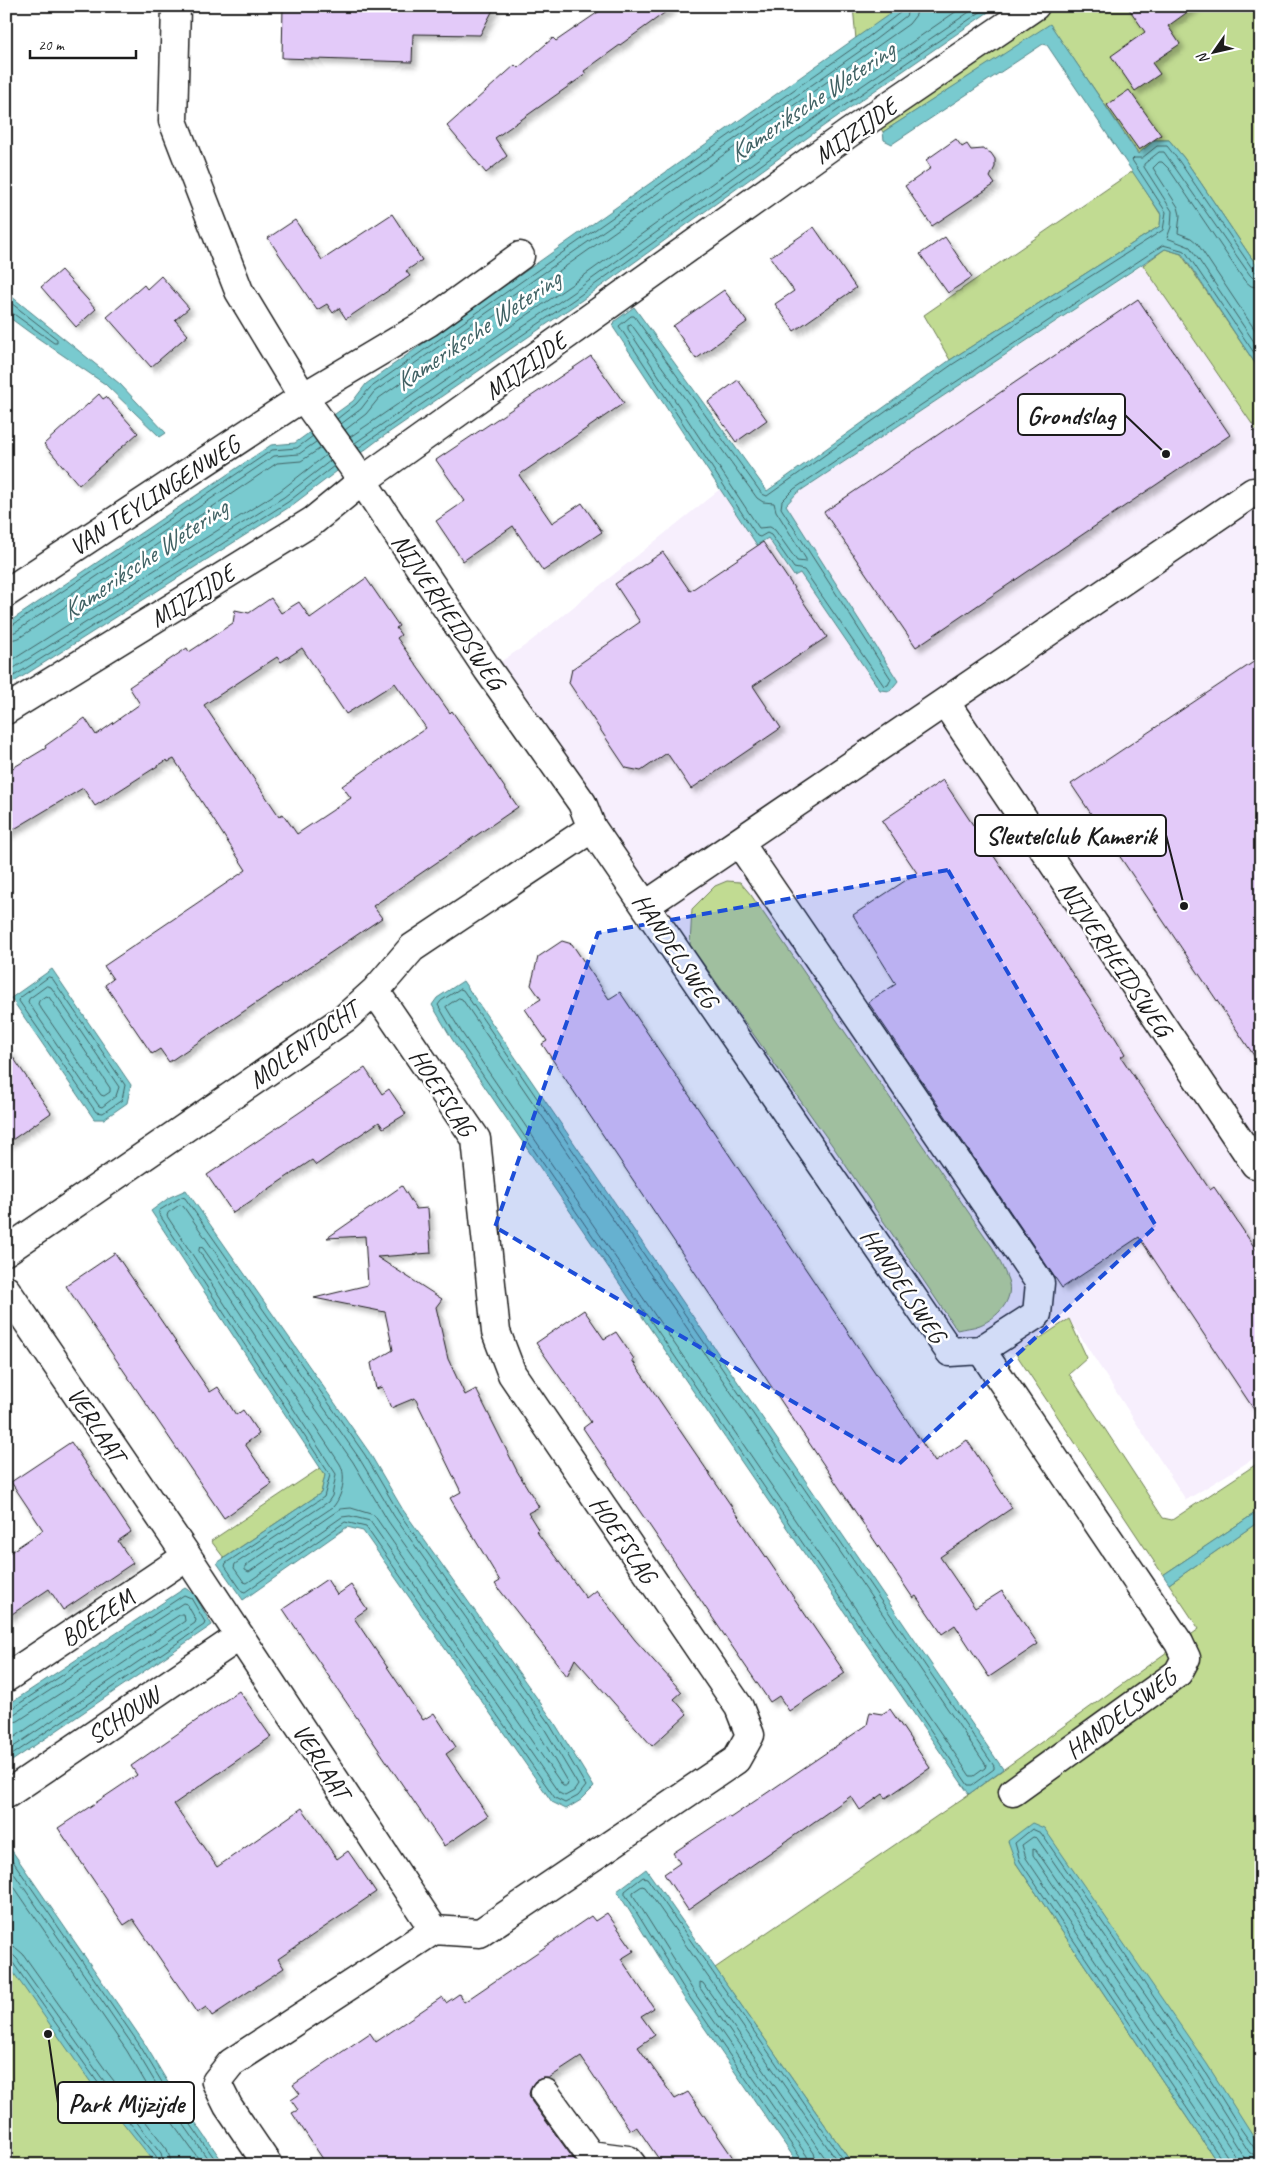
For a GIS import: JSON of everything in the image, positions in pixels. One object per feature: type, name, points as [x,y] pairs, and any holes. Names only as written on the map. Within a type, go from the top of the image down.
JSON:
[{"type":"street","points":[[176,6],[173,120],[238,291],[303,397]]},
{"type":"street","name":"MIJZIJDE","points":[[6,710],[313,521],[356,472],[1035,6]]},
{"type":"street","name":"VAN TEYLINGENWEG","points":[[6,593],[303,397],[429,322],[520,256]]},
{"type":"street","name":"NIJVERHEIDSWEG","points":[[303,397],[356,472],[488,670],[582,803],[592,828]]},
{"type":"street","points":[[646,905],[1253,492]]},
{"type":"street","name":"NIJVERHEIDSWEG","points":[[945,702],[1255,1164]]},
{"type":"street","name":"HANDELSWEG","points":[[592,828],[950,1352],[982,1350],[1179,1643],[1186,1658],[1178,1673],[1150,1695],[1013,1792]]},
{"type":"street","name":"MOLENTOCHT","points":[[6,1252],[344,1018],[375,991],[412,948],[592,828]]},
{"type":"street","points":[[739,842],[1040,1283],[1037,1314],[982,1350]]},
{"type":"street","name":"HOEFSLAG","points":[[375,991],[476,1139],[496,1332],[512,1374],[739,1707],[750,1735],[736,1760],[480,1933],[434,1930]]},
{"type":"street","name":"VERLAAT","points":[[6,1290],[187,1556],[434,1930]]},
{"type":"street","name":"BOEZEM","points":[[6,1678],[187,1556]]},
{"type":"street","name":"SCHOUW","points":[[6,1794],[240,1636]]},
{"type":"street","points":[[268,2165],[228,2106],[216,2082],[232,2063],[434,1930]]},
{"type":"street","points":[[546,2093],[590,2155],[628,2160],[632,2165]]},
{"type":"highlighted area","points":[[948,870],[1156,1226],[899,1464],[495,1227],[598,933]]},
{"type":"shaded area","points":[[1143,265],[1261,437],[1261,1454],[1186,1500],[1069,1319],[1016,1354],[981,1350],[950,1352],[488,670],[526,645],[720,489],[757,545],[768,538],[794,576],[800,572],[880,690],[887,667],[785,505],[797,493]]},
{"type":"green space","points":[[853,6],[901,6],[856,40]]},
{"type":"green space","points":[[1053,6],[1261,6],[1261,272],[1184,158],[1169,140],[1155,140],[1139,154],[1050,25],[883,132],[878,124]]},
{"type":"green space","points":[[1133,171],[1161,215],[1160,226],[950,360],[924,315]]},
{"type":"green space","points":[[1165,249],[1181,254],[1261,372],[1261,437],[1143,265]]},
{"type":"green space","points":[[727,881],[740,882],[751,895],[993,1248],[1010,1287],[1007,1301],[993,1318],[977,1326],[957,1330],[832,1145],[690,945],[692,909],[715,886]]},
{"type":"green space","points":[[1069,1319],[1087,1358],[1069,1374],[1163,1518],[1172,1520],[1261,1461],[1261,1509],[1163,1575],[1016,1354]]},
{"type":"green space","points":[[320,1468],[325,1475],[321,1493],[224,1558],[211,1541]]},
{"type":"green space","points":[[1261,1520],[1261,2149],[1245,2126],[1016,1863],[1219,2165],[853,2165],[715,1968],[969,1794],[1199,1629],[1169,1584]]},
{"type":"green space","points":[[6,1904],[172,2165],[6,2165]]},
{"type":"water","name":"Kameriksche Wetering","points":[[901,6],[997,6],[825,125],[582,300],[378,440],[291,506],[6,687],[6,624],[271,445],[295,443],[353,401],[366,384]]},
{"type":"water","points":[[1050,24],[1138,154],[1155,140],[1169,140],[1184,158],[1261,272],[1261,372],[1182,254],[1165,249],[797,493],[786,505],[898,681],[890,691],[880,690],[800,573],[794,576],[768,538],[757,545],[613,327],[615,321],[634,307],[767,491],[950,360],[1160,226],[1161,214],[1047,45],[1043,44],[892,144],[884,140],[883,132]]},
{"type":"water","points":[[6,292],[120,384],[166,433],[160,437],[105,384],[6,315]]},
{"type":"water","points":[[52,969],[131,1085],[127,1103],[104,1119],[94,1119],[11,998]]},
{"type":"water","points":[[463,981],[1003,1769],[969,1794],[452,1039],[432,1005],[437,998]]},
{"type":"water","points":[[186,1190],[369,1452],[403,1510],[554,1722],[594,1787],[581,1800],[566,1809],[552,1802],[363,1531],[347,1527],[243,1600],[217,1563],[321,1493],[325,1475],[151,1211],[170,1197]]},
{"type":"water","points":[[1261,1509],[1261,1520],[1169,1584],[1163,1575]]},
{"type":"water","points":[[185,1588],[194,1594],[212,1625],[6,1765],[6,1706]]},
{"type":"water","points":[[1032,1823],[1044,1828],[1207,2064],[1261,2149],[1261,2165],[1219,2165],[1016,1863],[1008,1841]]},
{"type":"water","points":[[6,1842],[143,2041],[170,2086],[225,2165],[154,2165],[152,2159],[92,2084],[6,1962]]},
{"type":"water","points":[[646,1869],[853,2165],[799,2165],[684,1998],[617,1891]]},
{"type":"building","points":[[283,6],[495,6],[480,35],[413,34],[412,62],[282,58]]},
{"type":"building","points":[[607,6],[674,6],[584,71],[586,74],[495,138],[507,156],[486,173],[447,126],[515,65],[518,68],[553,38],[556,41]]},
{"type":"building","points":[[1127,6],[1196,6],[1168,26],[1180,44],[1152,63],[1160,74],[1135,91],[1111,56],[1145,32]]},
{"type":"building","points":[[1129,90],[1161,135],[1139,150],[1107,105]]},
{"type":"building","points":[[956,139],[962,147],[967,144],[971,150],[983,149],[991,153],[995,159],[995,167],[990,177],[995,184],[932,226],[905,186],[931,168],[926,160]]},
{"type":"building","points":[[392,214],[422,260],[406,271],[410,276],[346,319],[339,308],[333,313],[327,304],[317,310],[268,238],[295,220],[322,260]]},
{"type":"building","points":[[814,227],[856,288],[794,331],[775,304],[794,291],[770,257]]},
{"type":"building","points":[[945,237],[972,277],[948,293],[920,254]]},
{"type":"building","points":[[61,270],[96,309],[76,327],[41,287]]},
{"type":"building","points":[[161,276],[189,308],[175,320],[188,335],[151,367],[107,317],[144,285],[147,289]]},
{"type":"building","points":[[724,290],[747,322],[696,359],[673,326]]},
{"type":"building","points":[[1138,299],[1230,435],[916,647],[824,512]]},
{"type":"building","points":[[591,356],[624,403],[519,475],[552,523],[582,503],[602,532],[543,571],[513,526],[463,561],[436,521],[465,501],[436,460]]},
{"type":"building","points":[[738,380],[767,420],[736,442],[708,402]]},
{"type":"building","points":[[99,394],[103,399],[106,397],[138,433],[79,485],[44,444]]},
{"type":"building","points":[[763,542],[827,637],[753,686],[781,728],[691,789],[667,753],[641,771],[626,768],[569,683],[572,669],[640,622],[615,584],[663,552],[690,591]]},
{"type":"building","points":[[366,578],[399,626],[396,628],[401,635],[397,638],[450,713],[452,711],[518,807],[373,906],[382,918],[169,1062],[160,1049],[152,1054],[105,985],[113,979],[104,966],[246,870],[174,759],[168,762],[167,760],[95,806],[83,788],[6,834],[6,772],[46,748],[45,746],[85,718],[96,735],[140,704],[129,687],[187,648],[189,652],[233,623],[235,610],[249,613],[271,598],[281,613],[299,602],[310,618]],"holes":[[[302,648],[346,714],[395,683],[426,728],[342,786],[351,798],[297,834],[283,814],[279,816],[204,705],[277,657],[281,662]]]},
{"type":"building","points":[[1261,657],[1261,1066],[1071,784]]},
{"type":"building","points":[[943,780],[1116,1039],[1125,1054],[1121,1057],[1210,1190],[1214,1187],[1261,1257],[1261,1420],[1139,1237],[1062,1288],[868,1002],[896,984],[853,915],[917,873],[882,821]]},
{"type":"building","points":[[562,941],[572,944],[609,999],[620,992],[935,1462],[967,1440],[1012,1508],[940,1557],[975,1608],[1002,1591],[1038,1644],[989,1677],[955,1625],[942,1634],[916,1596],[913,1598],[542,1044],[547,1041],[525,1009],[541,999],[531,985],[538,957]]},
{"type":"building","points":[[6,1047],[51,1113],[6,1144]]},
{"type":"building","points":[[365,1068],[382,1094],[389,1089],[406,1114],[383,1128],[379,1122],[316,1165],[312,1160],[233,1213],[207,1175]]},
{"type":"building","points":[[402,1186],[416,1209],[428,1208],[431,1253],[377,1257],[442,1299],[436,1307],[448,1359],[465,1395],[476,1389],[517,1471],[539,1507],[528,1513],[538,1529],[536,1531],[586,1598],[596,1590],[635,1640],[682,1692],[674,1699],[687,1714],[652,1746],[575,1659],[567,1676],[495,1584],[500,1581],[450,1498],[461,1492],[415,1398],[391,1408],[382,1387],[376,1389],[371,1363],[393,1350],[385,1312],[314,1298],[368,1285],[365,1236],[327,1238]]},
{"type":"building","points":[[115,1253],[210,1392],[218,1387],[236,1415],[243,1410],[259,1434],[245,1444],[272,1484],[224,1518],[66,1286]]},
{"type":"building","points":[[584,1310],[604,1339],[616,1332],[634,1359],[632,1360],[845,1673],[789,1711],[779,1696],[770,1702],[583,1428],[591,1422],[536,1343]]},
{"type":"building","points":[[71,1442],[131,1532],[118,1541],[133,1563],[63,1610],[49,1589],[6,1618],[6,1555],[43,1530],[11,1482]]},
{"type":"building","points":[[327,1579],[337,1595],[351,1585],[367,1609],[354,1618],[423,1720],[434,1713],[456,1747],[446,1754],[488,1816],[444,1846],[283,1609]]},
{"type":"building","points":[[239,1691],[271,1737],[174,1804],[217,1867],[302,1808],[337,1859],[348,1851],[376,1892],[278,1959],[284,1968],[212,2016],[206,2007],[197,2013],[133,1919],[124,1925],[58,1828],[137,1775],[131,1766]]},
{"type":"building","points":[[890,1709],[930,1768],[886,1798],[883,1794],[860,1810],[851,1796],[688,1910],[664,1874],[680,1863],[673,1853],[729,1816],[730,1818],[867,1725],[870,1712],[882,1714]]},
{"type":"building","points":[[607,1913],[634,1951],[621,1959],[654,2008],[641,2016],[655,2035],[638,2047],[675,2099],[688,2092],[738,2165],[663,2165],[636,2126],[630,2130],[581,2057],[549,2078],[535,2081],[529,2094],[532,2102],[578,2165],[327,2165],[292,2113],[298,2110],[291,2100],[300,2094],[293,2085],[370,2033],[376,2042],[442,1997],[446,2003],[459,1994],[464,2002],[591,1916],[595,1921]]},
{"type":"place","name":"Grondslag","points":[[1166,454]]},
{"type":"place","name":"Sleutelclub Kamerik","points":[[1184,906]]},
{"type":"place","name":"Park Mijzijde","points":[[48,2034]]}]
